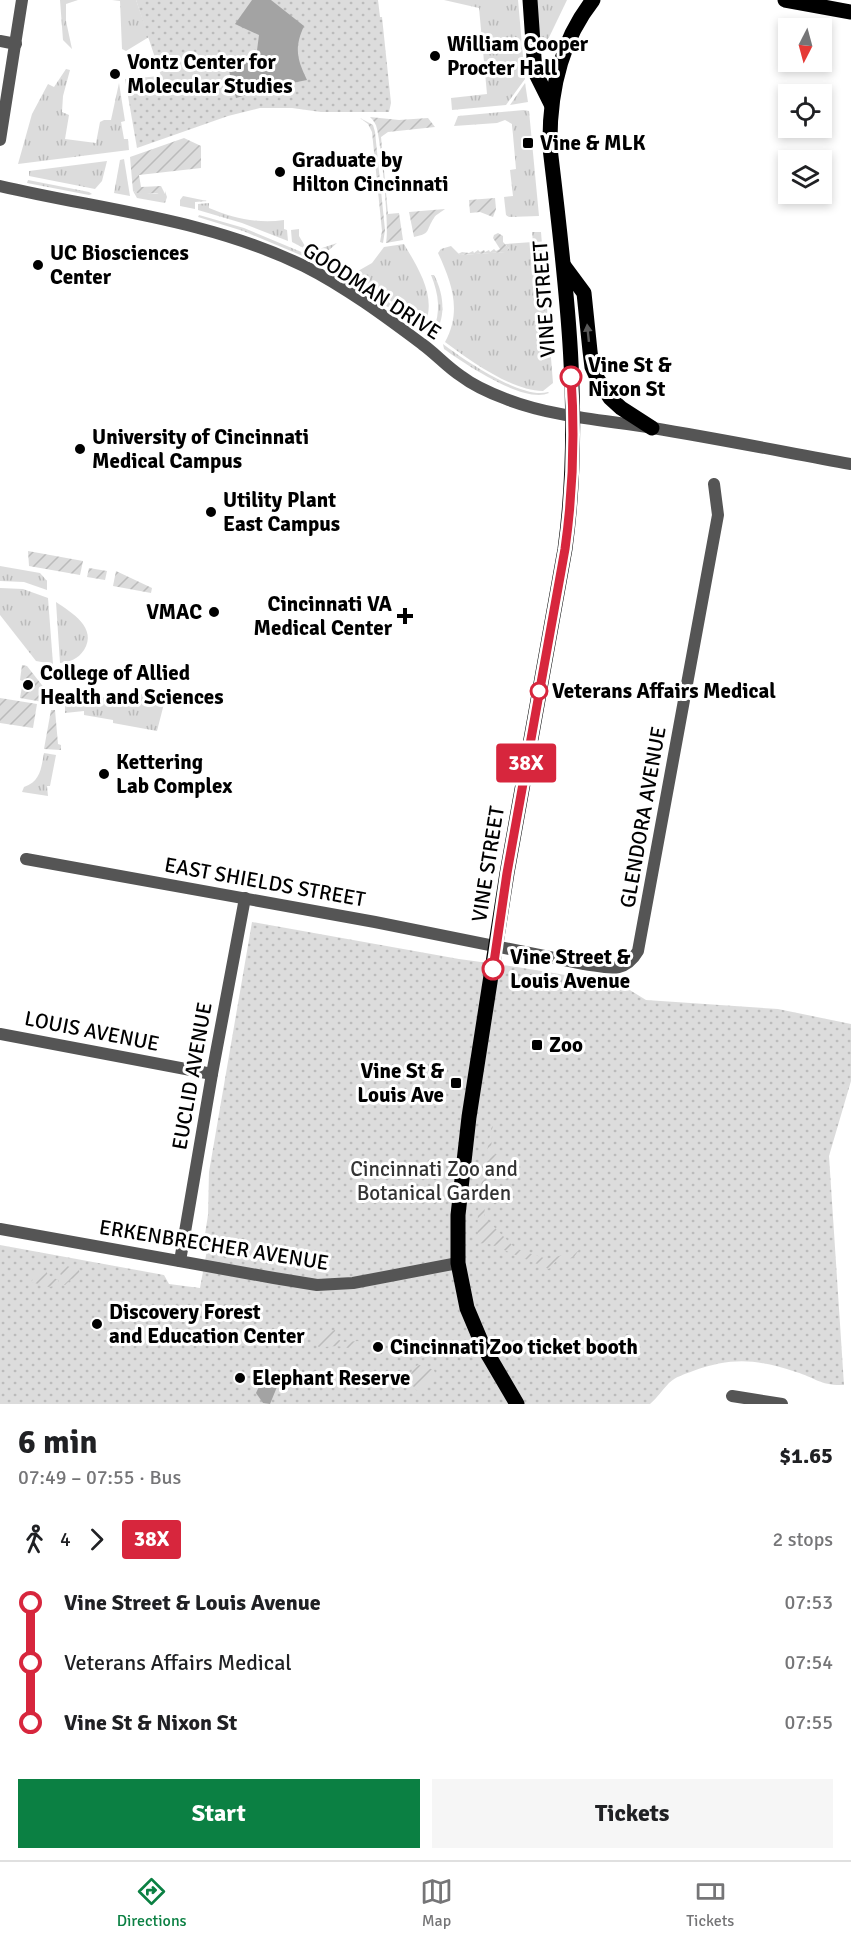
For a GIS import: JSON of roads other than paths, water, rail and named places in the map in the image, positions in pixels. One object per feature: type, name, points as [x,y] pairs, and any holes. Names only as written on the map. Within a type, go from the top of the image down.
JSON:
[{"type":"main road","name":"VINE STREET","points":[[530,0],[536,72],[551,104]]},
{"type":"main road","name":"VINE STREET","points":[[517,1404],[472,1324],[458,1263],[458,1215],[462,1169],[507,873],[565,549],[571,503],[573,415],[567,306],[550,148],[551,104],[558,68],[569,39],[593,0]]},
{"type":"main road","points":[[785,0],[851,12]]},
{"type":"main road","points":[[563,264],[584,293],[592,367],[600,384],[621,408],[652,428]]},
{"type":"street","points":[[0,140],[22,0]]},
{"type":"street","points":[[0,41],[16,44]]},
{"type":"street","name":"GOODMAN DRIVE","points":[[0,186],[172,219],[221,233],[278,255],[308,269],[358,300],[420,342],[461,376],[488,391],[521,404],[553,413],[652,428],[851,464]]},
{"type":"street","name":"GLENDORA AVENUE","points":[[616,969],[633,959],[638,951],[718,515],[714,484]]},
{"type":"street","name":"EAST SHIELDS STREET","points":[[26,859],[616,969]]},
{"type":"street","name":"EUCLID AVENUE","points":[[180,1261],[244,898]]},
{"type":"street","name":"LOUIS AVENUE","points":[[0,1034],[212,1074]]},
{"type":"street","name":"ERKENBRECHER AVENUE","points":[[0,1229],[318,1285],[353,1283],[458,1263]]},
{"type":"street","points":[[732,1396],[782,1404]]},
{"type":"place","name":"William Cooper Procter Hall","points":[[435,56]]},
{"type":"place","name":"Vontz Center for Molecular Studies","points":[[115,74]]},
{"type":"place","name":"Vine & MLK","points":[[528,143]]},
{"type":"place","name":"Graduate by Hilton Cincinnati","points":[[280,172]]},
{"type":"place","name":"UC Biosciences Center","points":[[38,265]]},
{"type":"place","name":"Vine St & Nixon St","points":[[571,377]]},
{"type":"place","name":"University of Cincinnati Medical Campus","points":[[80,449]]},
{"type":"place","name":"Utility Plant East Campus","points":[[211,512]]},
{"type":"place","name":"VMAC","points":[[214,612]]},
{"type":"place","name":"Cincinnati VA Medical Center","points":[[405,616]]},
{"type":"place","name":"College of Allied Health and Sciences","points":[[28,685]]},
{"type":"place","name":"Veterans Affairs Medical","points":[[539,691]]},
{"type":"place","name":"Kettering Lab Complex","points":[[104,774]]},
{"type":"place","name":"Vine Street & Louis Avenue","points":[[493,969]]},
{"type":"place","name":"Zoo","points":[[537,1045]]},
{"type":"place","name":"Vine St & Louis Ave","points":[[456,1083]]},
{"type":"place","name":"Discovery Forest and Education Center","points":[[97,1324]]},
{"type":"place","name":"Cincinnati Zoo ticket booth","points":[[378,1347]]},
{"type":"place","name":"Elephant Reserve","points":[[240,1378]]},
{"type":"park label","name":"Cincinnati Zoo and Botanical Garden","points":[[434,1181]]}]
